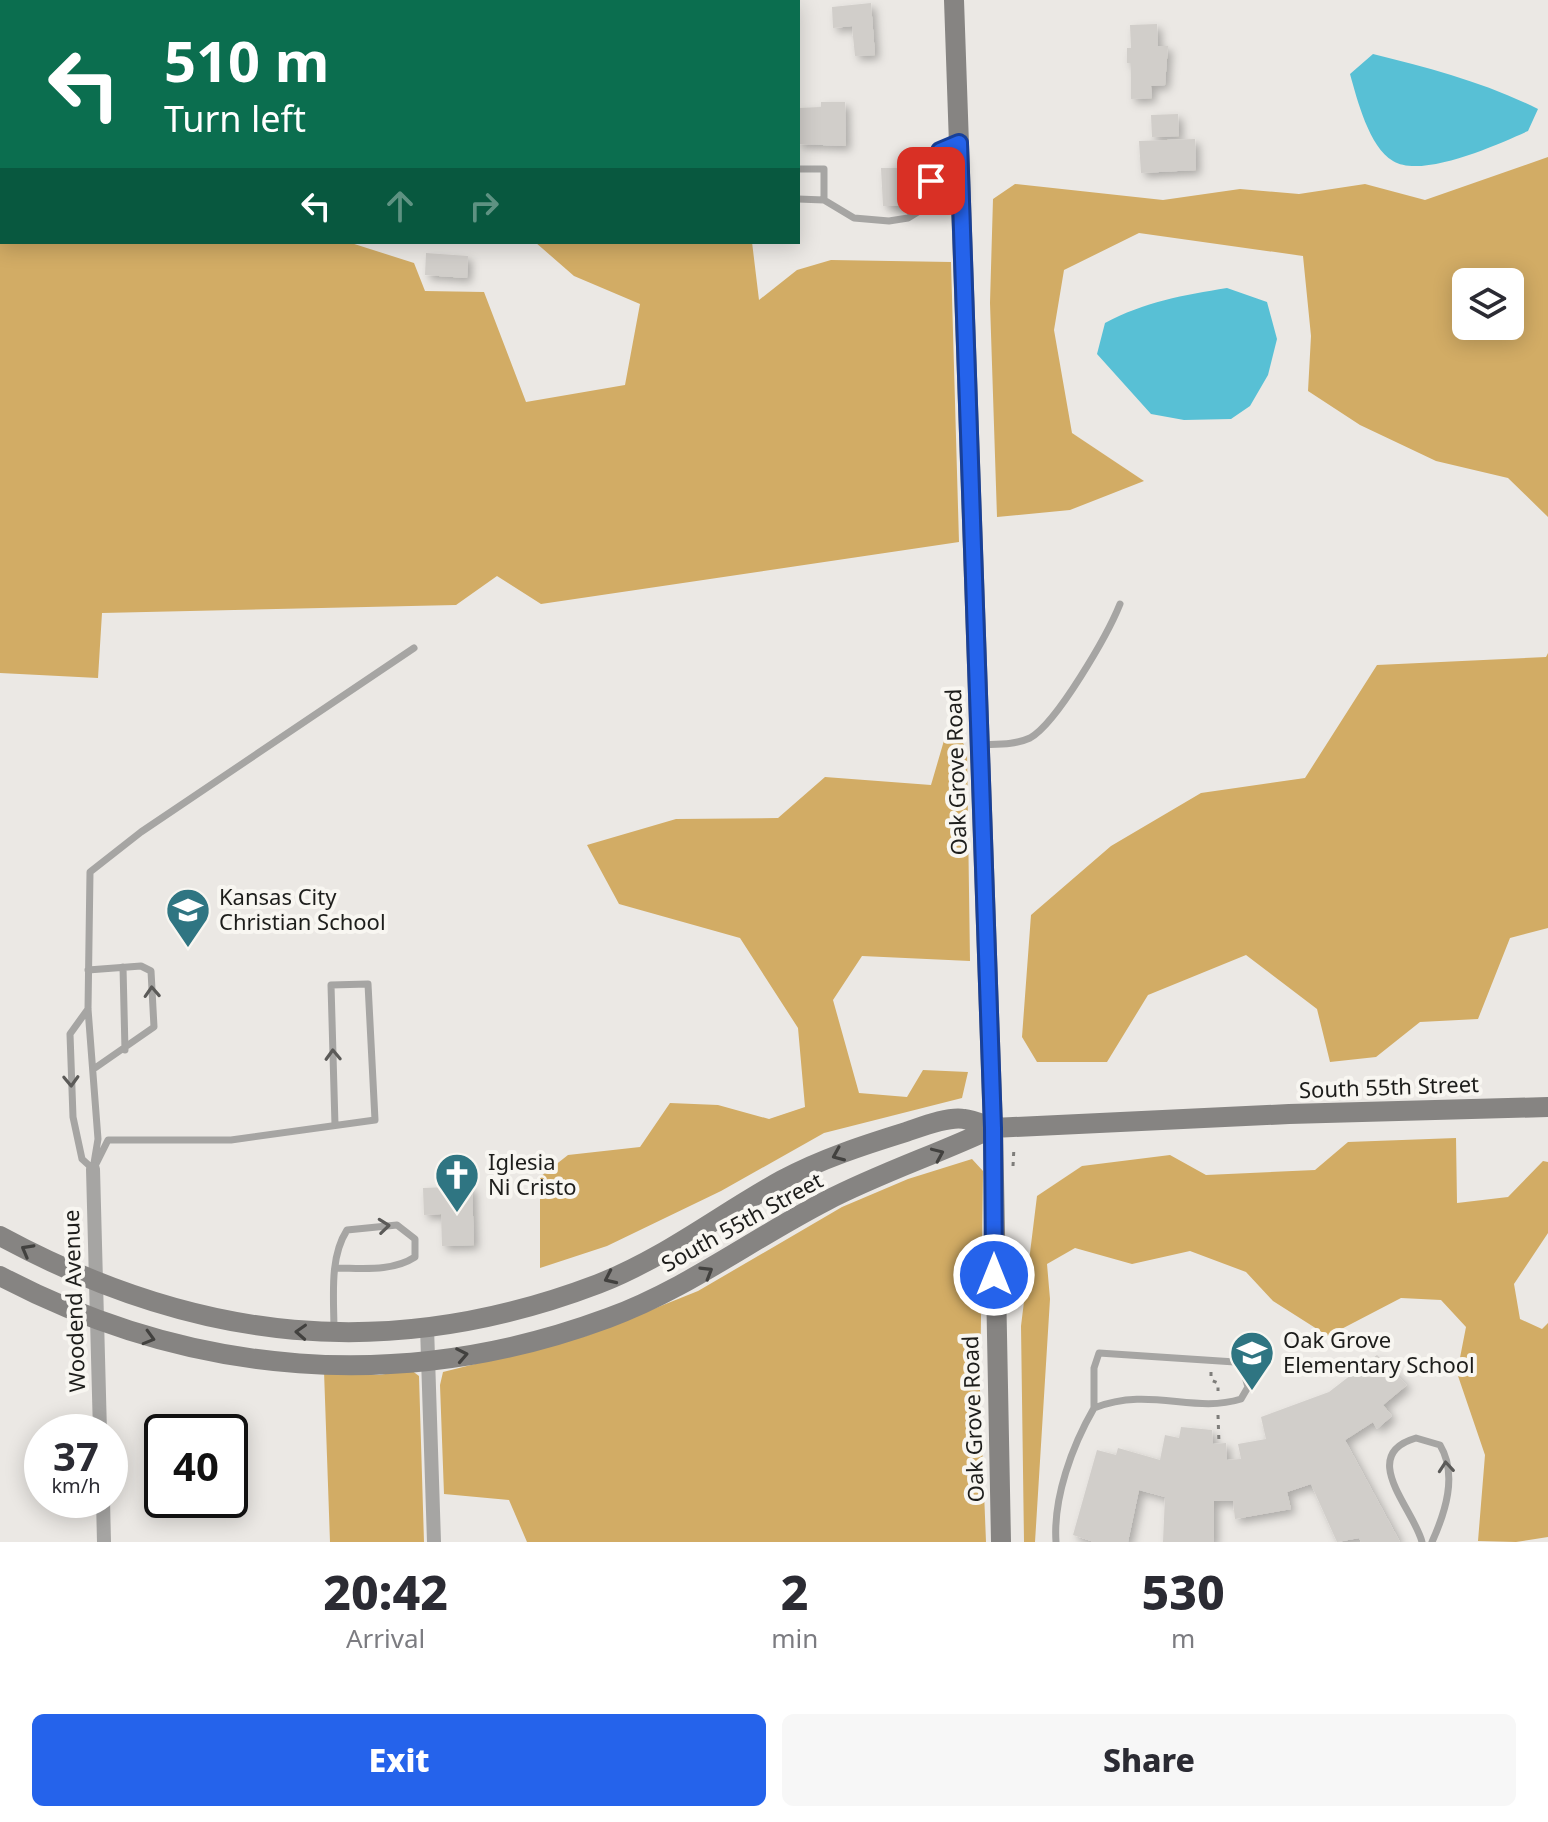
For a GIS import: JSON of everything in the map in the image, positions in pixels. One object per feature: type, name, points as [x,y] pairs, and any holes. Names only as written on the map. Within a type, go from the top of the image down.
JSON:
[{"type":"street","name":"Oak Grove Road","points":[[954,0],[993,1128],[1001,1542]]},
{"type":"street","name":"South 55th Street","points":[[0,1236],[94,1283],[185,1312],[229,1322],[276,1331],[333,1333],[427,1327],[503,1312],[599,1284],[679,1245],[783,1179],[848,1150],[962,1118],[993,1128],[1289,1114],[1548,1107]]},
{"type":"street","name":"South 55th Street","points":[[0,1276],[96,1320],[174,1344],[268,1361],[351,1366],[429,1362],[503,1347],[607,1318],[696,1279],[827,1200],[993,1128]]},
{"type":"street","name":"Woodend Avenue","points":[[93,1169],[99,1414]]},
{"type":"street","points":[[427,1327],[434,1542]]},
{"type":"street","points":[[103,1518],[104,1542]]},
{"type":"lane","points":[[800,199],[824,200],[854,218],[908,218],[921,210],[940,151],[959,143]]},
{"type":"lane","points":[[800,169],[824,169],[824,200]]},
{"type":"lane","points":[[980,745],[1019,742],[1045,727],[1111,627],[1120,604]]},
{"type":"lane","points":[[93,1169],[98,1139],[95,1068],[88,1009],[90,872],[141,832],[414,648]]},
{"type":"lane","points":[[88,970],[141,966],[151,971],[154,1027],[95,1068]]},
{"type":"lane","points":[[123,967],[125,1050]]},
{"type":"lane","points":[[93,1169],[108,1140],[231,1140],[375,1120],[368,984],[331,985],[335,1125]]},
{"type":"lane","points":[[88,1009],[70,1034],[70,1048],[73,1117],[82,1159],[93,1169]]},
{"type":"lane","points":[[333,1333],[335,1268],[347,1230],[397,1225],[415,1239],[415,1257],[405,1264],[335,1268]]},
{"type":"lane","points":[[1056,1542],[1055,1527],[1070,1459],[1094,1408],[1094,1368],[1099,1353],[1235,1362],[1244,1373],[1248,1387],[1241,1399],[1225,1404],[1135,1396],[1094,1408]]},
{"type":"lane","points":[[1422,1542],[1393,1484],[1389,1467],[1398,1447],[1416,1438],[1440,1445],[1447,1464],[1445,1515],[1432,1542]]},
{"type":"shaded area","points":[[1548,157],[1548,517],[1508,478],[1436,461],[1360,425],[1308,391],[1311,336],[1303,256],[1139,233],[1064,270],[1054,330],[1072,433],[1144,481],[1070,510],[997,517],[990,303],[993,199],[1015,184],[1163,200],[1240,189],[1299,194],[1365,184],[1425,200]]},
{"type":"shaded area","points":[[0,244],[354,244],[414,263],[425,291],[484,292],[526,402],[625,385],[640,304],[574,276],[537,244],[752,244],[759,300],[797,270],[831,260],[951,262],[959,542],[541,604],[497,576],[456,605],[102,613],[98,678],[0,673]]},
{"type":"shaded area","points":[[1548,653],[1548,928],[1510,938],[1478,1019],[1420,1022],[1376,1057],[1330,1062],[1317,1009],[1246,955],[1148,995],[1107,1062],[1037,1062],[1022,1037],[1031,915],[1111,846],[1201,793],[1305,778],[1377,665],[1546,657]]},
{"type":"shaded area","points":[[950,720],[967,750],[970,961],[862,956],[833,1000],[859,1093],[907,1097],[923,1070],[968,1072],[962,1098],[824,1133],[721,1191],[607,1246],[540,1268],[540,1177],[568,1155],[640,1147],[670,1103],[718,1105],[769,1119],[805,1107],[798,1028],[740,938],[619,904],[587,845],[676,819],[778,818],[825,777],[931,785]]},
{"type":"shaded area","points":[[1456,1138],[1457,1203],[1508,1197],[1543,1161],[1548,1162],[1548,1233],[1514,1284],[1520,1319],[1542,1329],[1548,1323],[1548,1537],[1516,1542],[1478,1541],[1485,1455],[1457,1373],[1466,1327],[1441,1300],[1401,1298],[1328,1336],[1273,1301],[1246,1272],[1190,1251],[1132,1264],[1075,1248],[1047,1264],[1050,1299],[1035,1542],[1024,1542],[1021,1326],[1037,1196],[1082,1166],[1170,1155],[1206,1175],[1315,1170],[1348,1142]]},
{"type":"shaded area","points":[[972,1159],[983,1171],[980,1390],[986,1542],[527,1542],[509,1500],[444,1494],[440,1385],[443,1372],[586,1336],[698,1291],[842,1207],[908,1179]]},
{"type":"shaded area","points":[[411,1370],[419,1376],[424,1542],[330,1542],[324,1371],[379,1375]]},
{"type":"water","points":[[1373,54],[1478,84],[1538,109],[1528,131],[1480,151],[1422,166],[1393,161],[1377,145],[1365,122],[1350,74]]},
{"type":"water","points":[[1227,288],[1267,302],[1277,339],[1268,375],[1250,406],[1231,419],[1184,420],[1151,414],[1097,354],[1105,323],[1149,305]]},
{"type":"building","points":[[871,3],[875,55],[855,56],[852,26],[833,28],[832,7]]},
{"type":"building","points":[[1157,24],[1158,46],[1168,46],[1165,85],[1151,86],[1152,98],[1131,99],[1131,63],[1127,63],[1127,48],[1131,48],[1130,25]]},
{"type":"building","points":[[821,102],[845,102],[846,146],[800,144],[800,108],[821,107]]},
{"type":"building","points":[[1178,114],[1179,136],[1152,137],[1151,115]]},
{"type":"building","points":[[1195,139],[1196,170],[1141,173],[1139,141]]},
{"type":"building","points":[[881,168],[901,168],[902,188],[910,187],[911,206],[883,206]]},
{"type":"building","points":[[426,253],[468,256],[467,278],[425,275]]},
{"type":"building","points":[[472,1186],[474,1245],[442,1246],[441,1214],[424,1215],[423,1188]]},
{"type":"building","points":[[1377,1355],[1407,1385],[1383,1405],[1392,1416],[1377,1429],[1373,1422],[1345,1440],[1400,1542],[1361,1542],[1359,1538],[1337,1542],[1311,1484],[1287,1492],[1291,1509],[1235,1519],[1233,1501],[1214,1501],[1214,1542],[1163,1542],[1165,1497],[1139,1490],[1128,1542],[1094,1542],[1073,1535],[1097,1450],[1116,1455],[1118,1448],[1160,1460],[1165,1435],[1179,1438],[1181,1427],[1212,1430],[1213,1444],[1226,1443],[1227,1460],[1241,1459],[1238,1444],[1266,1439],[1261,1417],[1329,1392]]},
{"type":"place","name":"Kansas City Christian School","points":[[188,949]]},
{"type":"place","name":"Iglesia Ni Cristo","points":[[457,1214]]},
{"type":"place","name":"Oak Grove Elementary School","points":[[1252,1392]]},
{"type":"route","points":[[931,181],[940,151],[959,143],[993,1128],[994,1275]]}]
